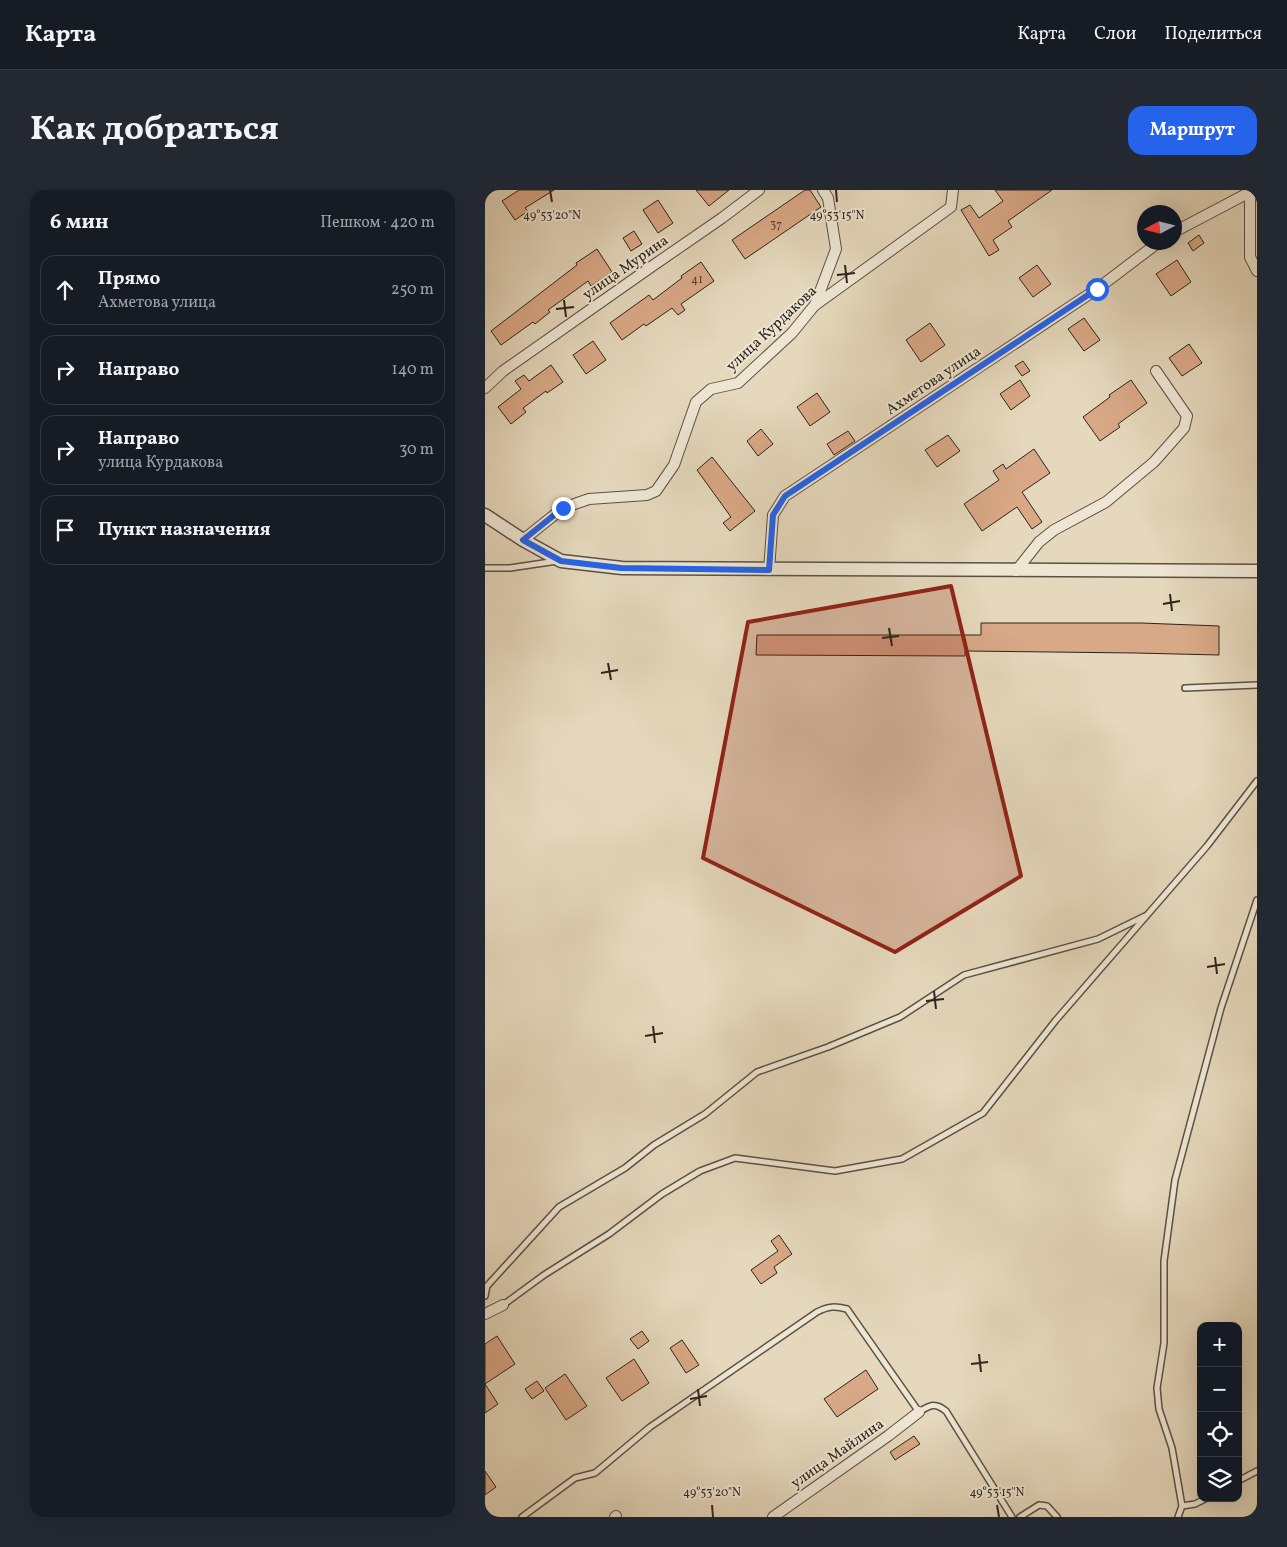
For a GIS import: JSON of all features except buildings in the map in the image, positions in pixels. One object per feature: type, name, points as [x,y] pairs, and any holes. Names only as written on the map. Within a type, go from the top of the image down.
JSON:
[{"type":"street","name":"улица Мурина","points":[[485,388],[503,371],[722,218],[759,190]]},
{"type":"street","points":[[814,306],[836,249],[827,198],[823,190]]},
{"type":"street","name":"улица Курдакова","points":[[523,540],[563,508],[589,500],[647,495],[656,490],[674,465],[696,402],[711,389],[738,383],[792,333],[814,306],[951,207],[953,190]]},
{"type":"street","points":[[1182,228],[1250,191],[1250,257],[1257,270]]},
{"type":"street","name":"Ахметова улица","points":[[769,570],[773,515],[785,496],[1097,289],[1148,250]]},
{"type":"street","points":[[1016,571],[1039,542],[1053,530],[1116,495],[1154,462],[1184,428],[1187,416],[1156,371]]},
{"type":"street","points":[[485,515],[523,540],[561,561],[621,568],[1257,571]]},
{"type":"street","points":[[485,1314],[503,1305]]},
{"type":"street","name":"улица Майлина","points":[[773,1517],[919,1412]]},
{"type":"lane","points":[[485,568],[510,568],[561,561]]},
{"type":"lane","points":[[1185,688],[1257,685]]},
{"type":"lane","points":[[503,1305],[544,1275],[609,1234],[662,1194],[700,1172],[735,1158],[835,1171],[902,1159],[983,1112],[1056,1020],[1207,846],[1257,781]]},
{"type":"lane","points":[[1178,1517],[1182,1506],[1172,1448],[1159,1409],[1157,1388],[1164,1343],[1164,1260],[1175,1180],[1221,1008],[1257,900]]},
{"type":"lane","points":[[485,1296],[487,1286],[559,1208],[625,1168],[654,1144],[705,1114],[757,1072],[828,1047],[900,1016],[964,975],[1097,939],[1147,914]]},
{"type":"lane","points":[[523,1517],[575,1478],[595,1473],[650,1427],[827,1306],[838,1306],[847,1309],[919,1412],[930,1405],[940,1406],[946,1411],[1012,1517]]},
{"type":"lane","points":[[1242,1479],[1257,1471]]},
{"type":"lane","points":[[1182,1506],[1199,1502]]},
{"type":"lane","points":[[1020,1517],[1039,1505],[1047,1506],[1057,1517]]},
{"type":"highlighted area","points":[[951,586],[1021,876],[895,952],[703,858],[748,622]]},
{"type":"route","points":[[563,508],[523,540],[561,561],[621,568],[769,570],[773,515],[785,496],[1097,289]]}]
